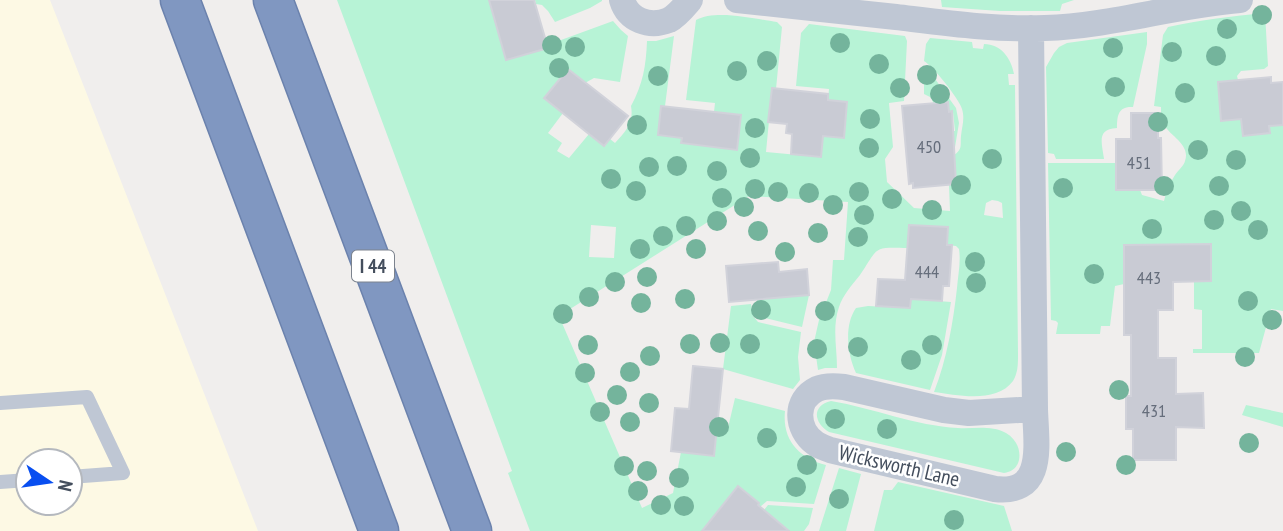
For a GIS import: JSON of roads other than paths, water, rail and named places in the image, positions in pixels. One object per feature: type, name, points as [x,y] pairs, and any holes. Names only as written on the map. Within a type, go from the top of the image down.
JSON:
[{"type":"highway","points":[[180,0],[379,531]]},
{"type":"highway","name":"I 44","points":[[273,0],[472,531]]},
{"type":"street","points":[[621,0],[630,15],[644,23],[670,19],[690,0]]},
{"type":"street","points":[[737,0],[969,26],[1031,28],[1070,27],[1213,1],[1240,0]]},
{"type":"street","name":"Wicksworth Lane","points":[[1031,28],[1035,409],[1035,460],[1032,473],[1025,483],[1015,489],[995,489],[830,450],[816,444],[805,432],[800,421],[801,408],[807,397],[819,388],[832,386],[944,410],[970,412],[1035,409]]},
{"type":"lane","points":[[0,403],[87,397],[123,473],[84,476]]}]
